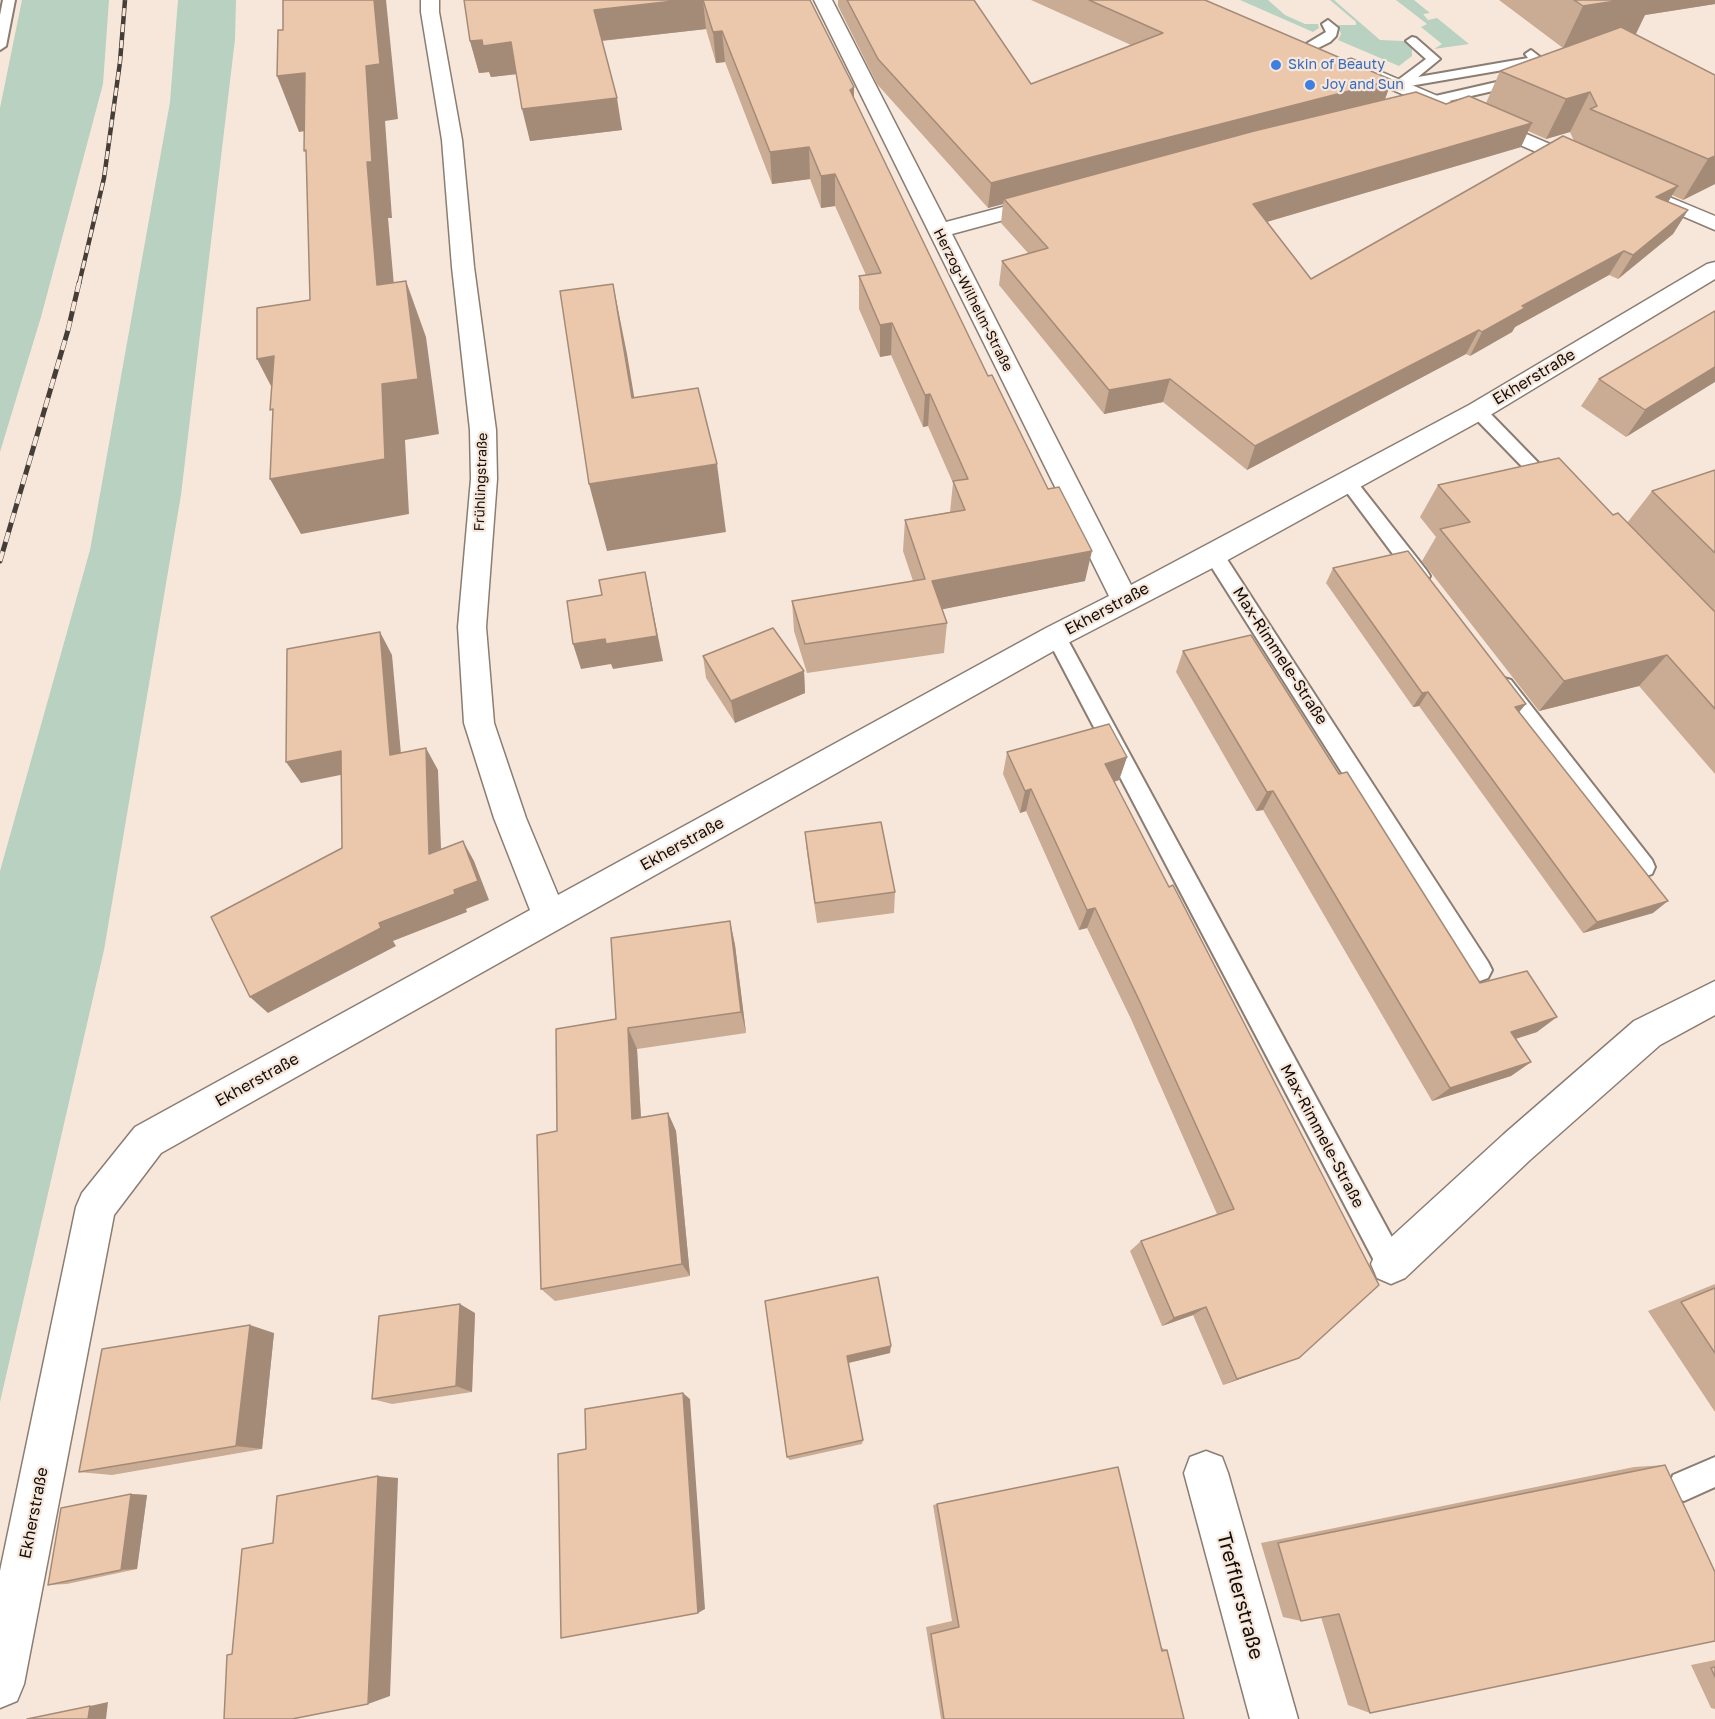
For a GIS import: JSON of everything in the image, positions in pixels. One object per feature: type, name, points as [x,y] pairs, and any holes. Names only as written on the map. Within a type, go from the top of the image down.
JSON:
[{"type":"street","name":"Frühlingstraße","points":[[430,0],[430,12],[452,141],[463,267],[483,430],[484,479],[472,627],[478,723],[510,818],[550,918]]},
{"type":"street","name":"Herzog-Wilhelm-Straße","points":[[823,0],[1124,599]]},
{"type":"street","points":[[1302,44],[1598,172]]},
{"type":"street","points":[[1408,108],[1436,100]]},
{"type":"street","points":[[1631,186],[1715,224]]},
{"type":"street","points":[[939,231],[1061,198]]},
{"type":"street","name":"Ekherstraße","points":[[0,1684],[96,1207],[148,1140],[1056,636],[1124,599],[1214,555],[1478,411],[1715,269]]},
{"type":"street","name":"Max-Rimmele-Straße","points":[[1391,1264],[1517,1147],[1647,1034],[1715,997]]},
{"type":"street","name":"Trefflerstraße","points":[[1206,1473],[1274,1719]]},
{"type":"lane","points":[[0,46],[9,0]]},
{"type":"lane","points":[[1302,44],[1326,39],[1332,33],[1332,28],[1328,24]]},
{"type":"lane","points":[[1398,84],[1434,59],[1413,41]]},
{"type":"lane","points":[[1398,84],[1538,60],[1531,54]]},
{"type":"lane","points":[[1436,100],[1519,80],[1539,79]]},
{"type":"lane","points":[[1478,411],[1566,502]]},
{"type":"lane","points":[[1348,482],[1432,592]]},
{"type":"lane","name":"Max-Rimmele-Straße","points":[[1214,555],[1480,970]]},
{"type":"lane","name":"Max-Rimmele-Straße","points":[[1056,636],[1391,1264]]},
{"type":"lane","points":[[1496,674],[1644,867]]},
{"type":"lane","points":[[1684,1486],[1715,1472]]},
{"type":"green space","points":[[22,0],[109,0],[103,84],[41,317],[0,452],[0,108]]},
{"type":"green space","points":[[178,0],[236,0],[235,39],[181,495],[104,950],[0,1402],[0,871],[90,550],[170,102]]},
{"type":"green space","points":[[1240,0],[1268,0],[1285,15],[1305,24],[1318,24],[1319,28],[1313,32]]},
{"type":"green space","points":[[1330,0],[1334,0],[1380,40],[1404,41],[1412,49],[1412,56],[1399,66],[1338,40],[1341,34],[1338,25],[1356,25],[1356,22]]},
{"type":"green space","points":[[1396,0],[1414,0],[1430,13],[1423,14],[1428,20],[1437,18],[1469,44],[1434,49],[1442,44],[1421,27],[1427,24]]},
{"type":"building","points":[[283,0],[374,0],[380,64],[366,66],[372,162],[367,162],[377,285],[406,281],[418,379],[382,384],[385,459],[270,479],[273,409],[270,410],[274,356],[257,359],[257,308],[310,300],[306,150],[304,151],[305,73],[277,76],[278,30],[283,30]]},
{"type":"building","points":[[464,0],[683,0],[594,10],[617,98],[522,109],[511,42],[483,46],[482,40],[470,41]]},
{"type":"building","points":[[703,0],[810,0],[854,87],[850,90],[988,376],[992,375],[1048,489],[1059,487],[1092,551],[932,581],[947,623],[805,644],[792,601],[925,579],[905,520],[965,510],[953,481],[968,479],[930,394],[925,395],[892,323],[880,325],[859,276],[881,273],[835,174],[821,176],[809,147],[770,152],[722,31],[713,32]]},
{"type":"building","points":[[847,0],[974,0],[1031,84],[1163,33],[1089,0],[1205,0],[1392,80],[991,183],[878,59]]},
{"type":"building","points":[[1574,0],[1622,0],[1583,6]]},
{"type":"building","points":[[1621,27],[1715,75],[1715,156],[1708,159],[1590,109],[1597,106],[1590,92],[1566,99],[1500,71]]},
{"type":"building","points":[[1416,92],[1446,104],[1469,96],[1532,123],[1253,204],[1311,279],[1563,136],[1678,186],[1656,197],[1688,210],[1633,255],[1624,251],[1522,306],[1525,308],[1482,332],[1479,330],[1255,446],[1170,379],[1109,390],[1002,261],[1048,248],[1004,199],[1254,131]]},
{"type":"building","points":[[613,284],[632,398],[698,388],[717,464],[589,484],[560,291]]},
{"type":"building","points":[[1715,311],[1715,367],[1645,410],[1599,379]]},
{"type":"building","points":[[1559,458],[1613,515],[1618,513],[1715,612],[1715,709],[1667,655],[1564,681],[1440,529],[1470,522],[1438,485]]},
{"type":"building","points":[[1715,470],[1715,553],[1652,491]]},
{"type":"building","points":[[1408,551],[1526,704],[1515,707],[1668,901],[1597,922],[1428,692],[1422,693],[1333,568]]},
{"type":"building","points":[[645,572],[657,636],[606,644],[605,639],[573,644],[567,601],[602,595],[599,580]]},
{"type":"building","points":[[773,628],[804,671],[731,701],[703,656]]},
{"type":"building","points":[[380,632],[390,755],[426,748],[429,854],[463,841],[478,881],[454,890],[455,894],[379,923],[381,928],[250,997],[211,917],[342,848],[341,751],[286,762],[287,649]]},
{"type":"building","points":[[1251,635],[1339,774],[1347,772],[1480,983],[1527,971],[1557,1017],[1511,1032],[1531,1062],[1450,1088],[1273,791],[1267,792],[1183,651]]},
{"type":"building","points":[[1109,724],[1127,757],[1105,764],[1169,887],[1173,885],[1379,1285],[1299,1358],[1237,1379],[1206,1307],[1174,1318],[1141,1241],[1234,1209],[1095,908],[1087,910],[1031,789],[1025,791],[1007,752]]},
{"type":"building","points":[[881,822],[895,892],[815,903],[805,832]]},
{"type":"building","points":[[730,921],[741,1012],[628,1028],[632,1119],[668,1113],[682,1264],[541,1289],[537,1135],[557,1131],[556,1029],[616,1019],[611,938]]},
{"type":"building","points":[[878,1277],[891,1346],[847,1356],[863,1440],[787,1457],[765,1301]]},
{"type":"building","points":[[1715,1288],[1715,1353],[1681,1302]]},
{"type":"building","points":[[460,1304],[456,1386],[372,1399],[379,1316]]},
{"type":"building","points":[[250,1325],[236,1446],[79,1472],[102,1349]]},
{"type":"building","points":[[683,1393],[698,1613],[561,1638],[558,1454],[586,1449],[585,1409]]},
{"type":"building","points":[[1665,1465],[1715,1572],[1715,1641],[1370,1713],[1339,1614],[1301,1621],[1278,1543]]},
{"type":"building","points":[[1118,1467],[1162,1651],[1167,1650],[1184,1719],[944,1719],[931,1634],[959,1627],[937,1504]]},
{"type":"building","points":[[378,1476],[368,1704],[292,1719],[224,1719],[227,1655],[232,1654],[242,1549],[273,1543],[277,1496]]},
{"type":"building","points":[[131,1494],[121,1570],[48,1585],[61,1508]]},
{"type":"building","points":[[90,1706],[88,1719],[27,1719]]},
{"type":"railway","points":[[79,284],[104,178],[120,62],[125,0]]},
{"type":"railway","points":[[0,561],[68,330],[79,283]]},
{"type":"place","name":"Skin of Beauty","points":[[1276,65]]},
{"type":"place","name":"Joy and Sun","points":[[1310,85]]}]
